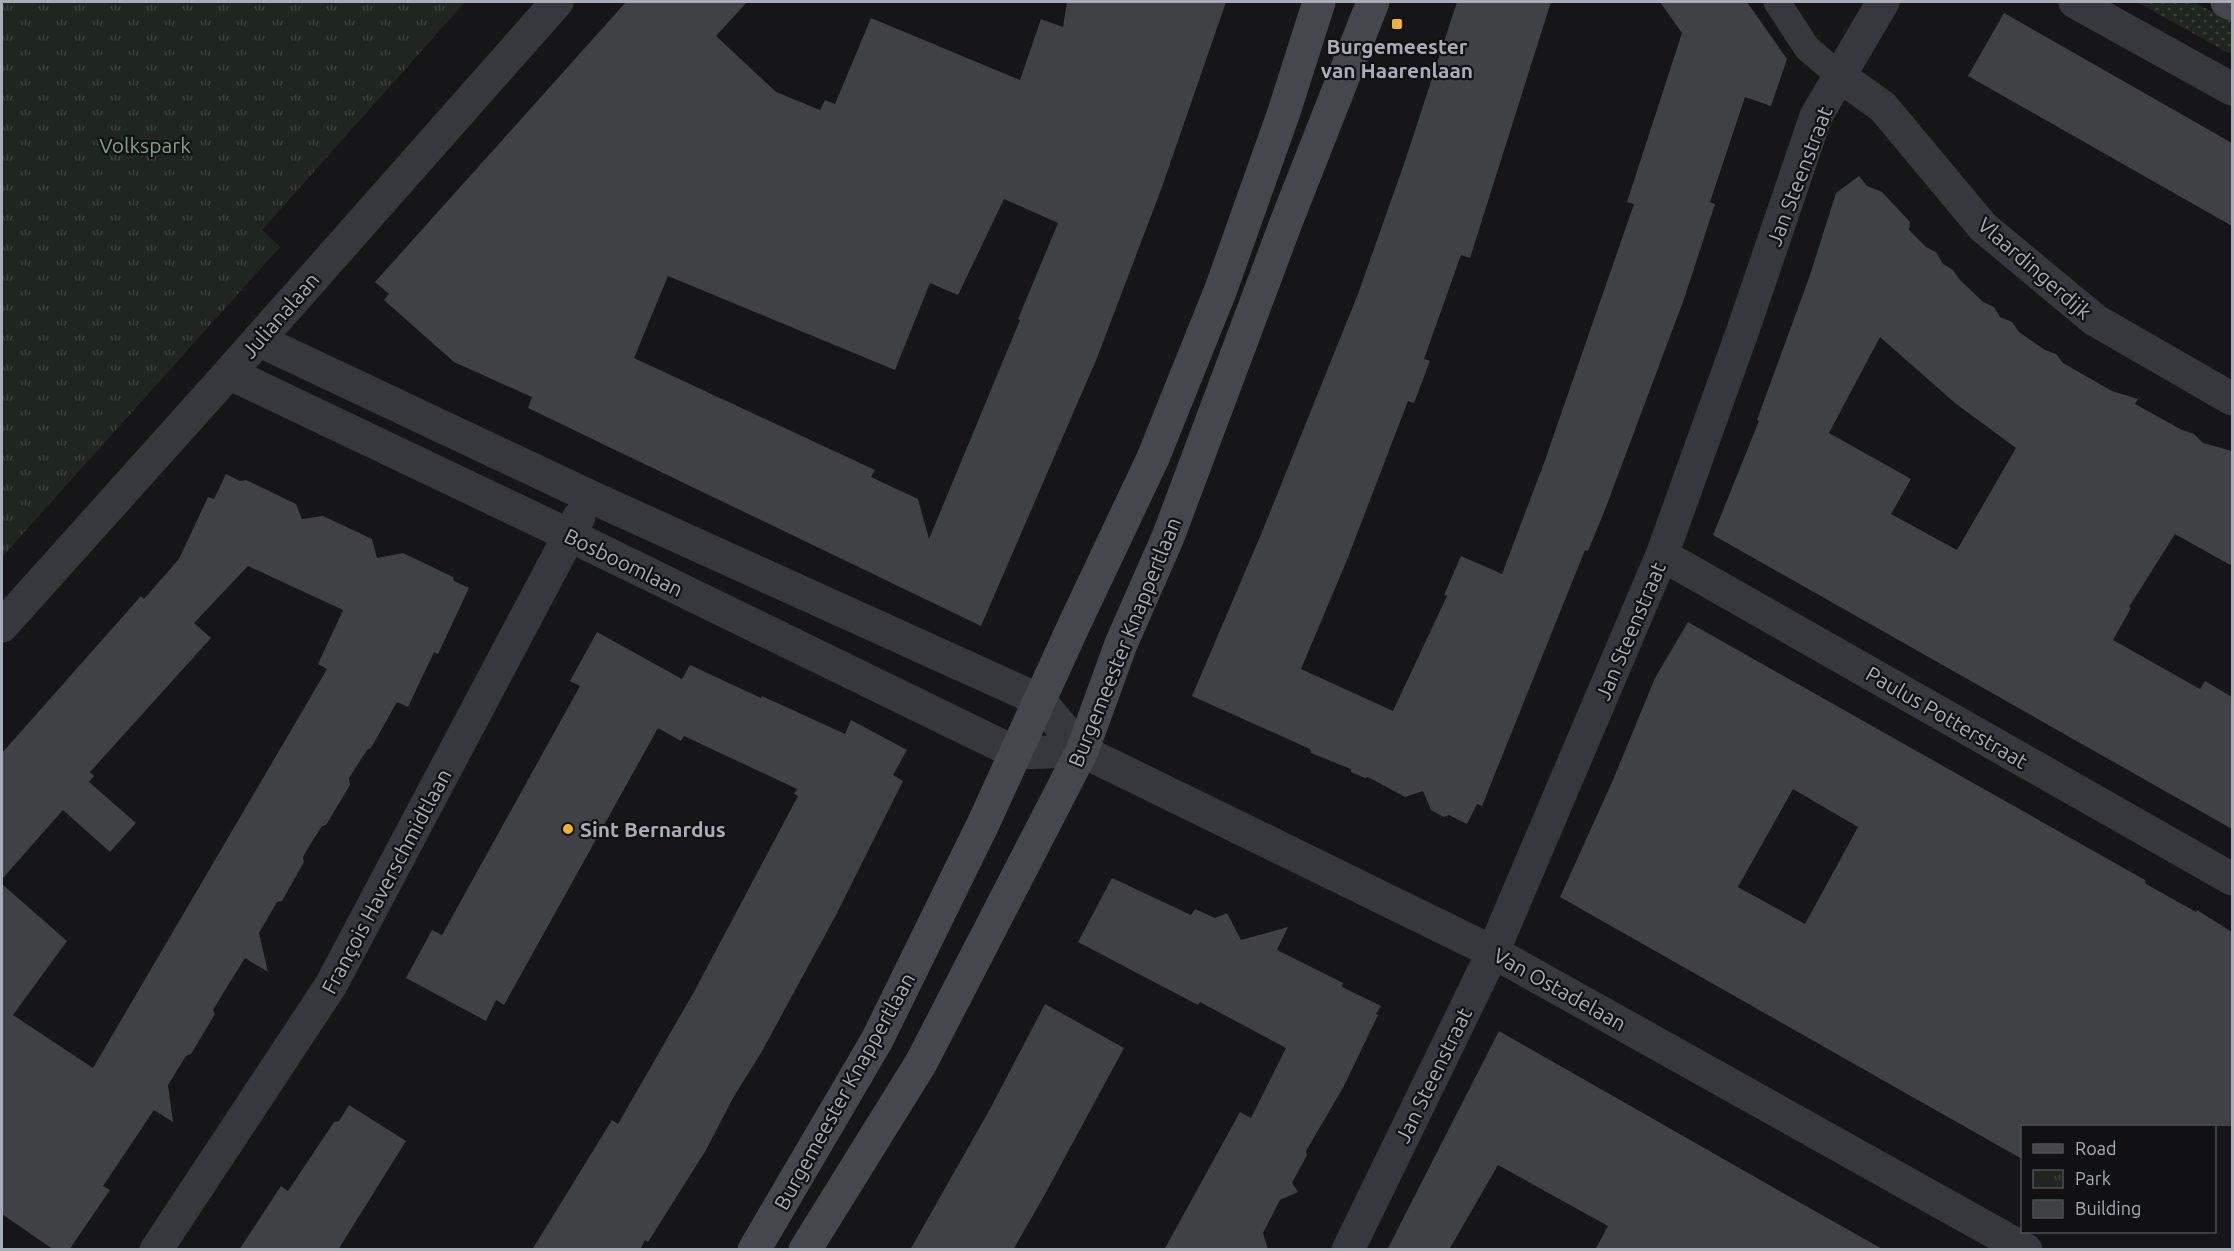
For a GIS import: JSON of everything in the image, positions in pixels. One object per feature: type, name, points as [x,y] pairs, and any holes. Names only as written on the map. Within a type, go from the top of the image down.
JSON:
[{"type":"main road","name":"Burgemeester Knappertlaan","points":[[753,1250],[877,1040],[1016,753],[1153,458],[1228,267],[1284,112],[1319,2]]},
{"type":"main road","name":"Burgemeester Knappertlaan","points":[[806,1250],[921,1064],[1082,751],[1121,644],[1168,537],[1287,220],[1373,2]]},
{"type":"main road","points":[[2227,2],[2232,4]]},
{"type":"street","name":"Julianalaan","points":[[2,626],[557,2]]},
{"type":"street","name":"Jan Steenstraat","points":[[1348,1250],[1493,952],[1662,555],[1743,330],[1816,116],[1883,2]]},
{"type":"street","points":[[2075,2],[2232,89]]},
{"type":"street","name":"Vlaardingerdijk","points":[[1841,77],[1883,107],[1983,227],[2094,320],[2232,399]]},
{"type":"street","name":"Bosboomlaan","points":[[258,340],[589,496],[1039,700]]},
{"type":"street","name":"Bosboomlaan","points":[[229,373],[571,536],[972,734],[1016,753]]},
{"type":"street","name":"François Haverschmidtlaan","points":[[156,1250],[331,985],[571,536],[589,496]]},
{"type":"street","name":"Paulus Potterstraat","points":[[1662,555],[2232,879]]},
{"type":"street","points":[[1039,700],[1082,751]]},
{"type":"street","points":[[1016,753],[1082,751]]},
{"type":"street","name":"Van Ostadelaan","points":[[1082,751],[1493,952],[2026,1250]]},
{"type":"lane","points":[[1777,2],[1808,48],[1841,77]]},
{"type":"green space","name":"Volkspark","points":[[2,2],[465,2],[262,230],[280,247],[2,557]]},
{"type":"green space","points":[[2137,2],[2193,2],[2232,21],[2232,55]]},
{"type":"building","points":[[626,2],[747,2],[716,36],[776,92],[820,110],[825,100],[835,104],[871,18],[1020,80],[1041,19],[1063,27],[1067,2],[1226,2],[1162,187],[1097,358],[981,626],[528,408],[532,397],[454,362],[384,300],[389,294],[375,282]],"holes":[[[1004,199],[1058,223],[929,539],[918,499],[871,477],[875,470],[634,358],[668,276],[895,370],[930,283],[958,295]]]},
{"type":"building","points":[[1457,2],[1551,2],[1470,258],[1461,255],[1424,359],[1430,361],[1414,403],[1408,401],[1347,560],[1301,669],[1393,711],[1447,596],[1444,595],[1461,556],[1502,574],[1544,463],[1634,204],[1627,202],[1682,33],[1660,2],[1747,2],[1787,59],[1771,106],[1745,97],[1710,202],[1715,204],[1684,299],[1606,507],[1588,551],[1585,550],[1482,806],[1477,804],[1467,824],[1449,815],[1444,817],[1431,810],[1423,791],[1405,797],[1368,777],[1365,778],[1351,772],[1351,769],[1311,753],[1310,749],[1192,696],[1262,532],[1358,294],[1405,161]]},
{"type":"building","points":[[2004,13],[2232,143],[2232,226],[1968,76]]},
{"type":"building","points":[[1859,176],[1867,186],[1882,192],[1910,222],[1909,230],[1926,247],[1936,252],[1943,264],[1953,270],[1983,302],[1994,307],[2000,317],[2012,322],[2019,332],[2045,350],[2056,354],[2063,363],[2112,391],[2138,399],[2135,404],[2182,430],[2194,434],[2203,443],[2232,451],[2232,566],[2175,534],[2129,607],[2131,608],[2113,640],[2200,689],[2205,681],[2232,697],[2232,829],[1713,535],[1759,421],[1757,420],[1810,275],[1836,193]],"holes":[[[1880,337],[1955,403],[2016,448],[1957,550],[1891,514],[1911,479],[1829,433]]]},
{"type":"building","points":[[226,474],[240,481],[246,480],[296,504],[302,519],[323,516],[372,539],[377,558],[403,553],[453,577],[454,581],[469,588],[438,654],[434,652],[408,707],[397,702],[371,748],[367,750],[349,778],[350,785],[326,825],[322,826],[311,843],[303,857],[304,862],[282,901],[277,902],[259,933],[268,972],[245,958],[213,1010],[215,1014],[191,1054],[186,1056],[168,1085],[173,1122],[154,1110],[103,1186],[110,1190],[69,1250],[54,1250],[2,1214],[2,884],[67,941],[13,1015],[93,1068],[327,669],[318,664],[343,610],[248,566],[194,623],[211,638],[90,772],[94,776],[89,782],[136,823],[110,852],[63,810],[2,879],[2,753],[141,596],[144,599],[179,559],[208,497],[214,499]]},
{"type":"building","points":[[1688,622],[2145,880],[2146,884],[2196,912],[2197,910],[2232,932],[2232,1126],[2021,1125],[2021,1158],[1560,897],[1613,780],[1655,678]],"holes":[[[1793,789],[1858,827],[1805,924],[1738,887]]]},
{"type":"building","points":[[597,632],[682,679],[690,665],[845,734],[851,720],[907,750],[893,775],[903,781],[836,915],[706,1150],[648,1242],[645,1240],[640,1250],[532,1250],[612,1120],[618,1124],[695,990],[798,796],[794,794],[797,789],[684,736],[681,741],[658,728],[504,1005],[496,1000],[486,1021],[406,978],[432,930],[442,935],[580,686],[570,681]]},
{"type":"building","points":[[1112,878],[1191,915],[1195,909],[1215,918],[1227,913],[1241,940],[1288,927],[1277,950],[1343,983],[1342,987],[1381,1006],[1344,1086],[1306,1151],[1307,1155],[1292,1183],[1298,1192],[1280,1200],[1263,1233],[1268,1250],[1164,1250],[1240,1112],[1251,1118],[1286,1048],[1200,1002],[1198,1005],[1078,942]]},
{"type":"building","points":[[1045,1004],[1124,1048],[1044,1196],[1013,1250],[910,1250],[990,1109]]},
{"type":"building","points":[[1499,1031],[1884,1250],[1595,1250],[1608,1226],[1498,1165],[1449,1250],[1387,1250]]},
{"type":"building","points":[[349,1105],[406,1141],[338,1250],[239,1250],[281,1186],[288,1191],[334,1122],[339,1121]]},
{"type":"place","name":"Burgemeester van Haarenlaan","points":[[1397,24]]},
{"type":"place","name":"Sint Bernardus","points":[[568,829]]}]
